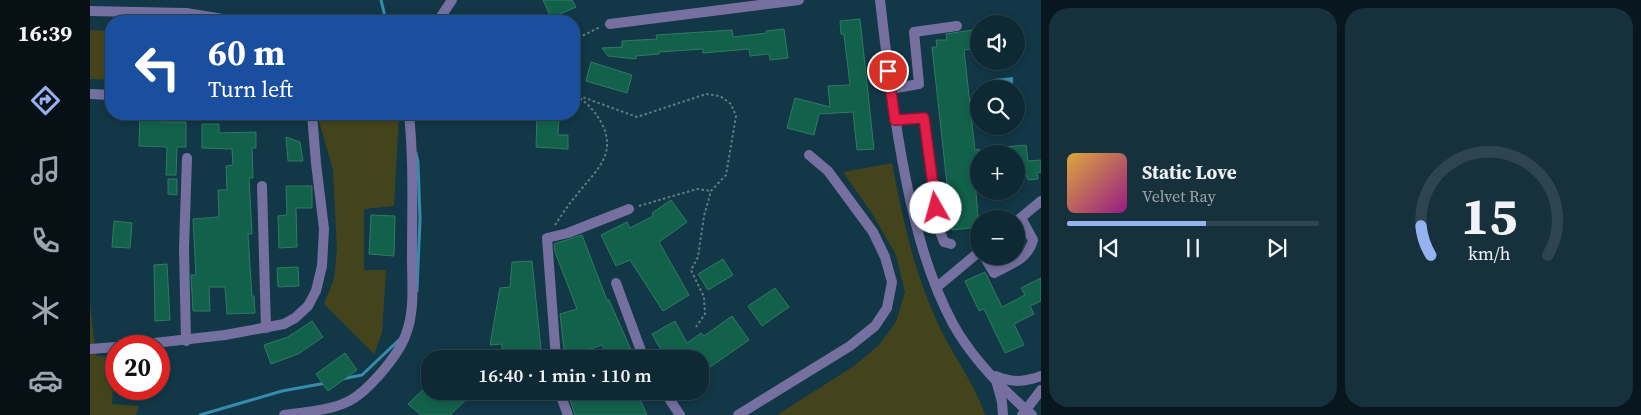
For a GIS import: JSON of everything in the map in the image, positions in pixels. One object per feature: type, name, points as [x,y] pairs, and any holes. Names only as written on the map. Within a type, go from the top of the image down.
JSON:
[{"type":"street","points":[[442,15],[452,0]]},
{"type":"street","points":[[610,24],[799,0]]},
{"type":"street","points":[[880,0],[895,120],[914,222],[926,262],[953,324],[979,362],[1026,413],[1041,390]]},
{"type":"street","points":[[90,11],[186,13],[198,15]]},
{"type":"street","points":[[890,89],[919,84],[914,32],[957,26]]},
{"type":"street","points":[[90,94],[105,94]]},
{"type":"street","points":[[895,120],[924,118],[938,226],[944,242],[951,244]]},
{"type":"street","points":[[170,342],[284,324],[308,306],[316,291],[322,266],[324,229],[312,120]]},
{"type":"street","points":[[284,415],[328,408],[347,402],[361,393],[376,379],[392,358],[406,334],[412,306],[413,154],[410,120]]},
{"type":"street","points":[[738,415],[850,346],[875,326],[887,308],[892,282],[885,257],[873,232],[828,171],[809,155]]},
{"type":"street","points":[[186,341],[184,248],[187,158]]},
{"type":"street","points":[[262,186],[266,328]]},
{"type":"street","points":[[1025,213],[1041,200]]},
{"type":"street","points":[[555,350],[547,238],[568,233],[629,209]]},
{"type":"street","points":[[1025,229],[1033,240],[1030,250],[1025,256]]},
{"type":"street","points":[[937,287],[970,260]]},
{"type":"street","points":[[989,265],[994,273],[1009,265]]},
{"type":"street","points":[[616,283],[641,350]]},
{"type":"street","points":[[90,349],[105,348]]},
{"type":"street","points":[[994,377],[1009,382],[1027,381],[1041,376]]},
{"type":"street","points":[[994,377],[1002,402],[1003,415]]},
{"type":"street","points":[[563,400],[568,415]]},
{"type":"street","points":[[670,400],[680,415]]},
{"type":"path","points":[[580,37],[596,28],[610,24]]},
{"type":"path","points":[[580,96],[636,117],[706,94],[720,96],[731,104],[736,116],[726,175],[711,191],[704,216],[698,257],[691,270],[704,297],[705,314],[696,327]]},
{"type":"path","points":[[547,238],[574,198],[598,169],[607,152],[607,136],[600,120],[589,104],[580,98]]},
{"type":"path","points":[[629,209],[697,188],[711,191]]},
{"type":"shaded area","points":[[90,30],[105,31],[105,80],[90,79]]},
{"type":"shaded area","points":[[319,120],[399,120],[394,206],[364,209],[364,270],[386,270],[382,333],[374,354],[324,304],[334,279],[337,250],[333,170]]},
{"type":"shaded area","points":[[892,163],[909,242],[920,280],[941,329],[974,389],[985,415],[777,415],[854,366],[879,345],[896,322],[905,292],[896,255],[873,215],[843,172]]},
{"type":"shaded area","points":[[90,303],[96,356],[105,356],[105,400],[112,400],[112,404],[139,406],[136,415],[90,415]]},
{"type":"water","points":[[1013,77],[1013,80],[994,79]]},
{"type":"building","points":[[543,0],[572,0],[576,7],[558,15],[550,15]]},
{"type":"building","points":[[860,19],[874,149],[857,150],[853,112],[819,114],[814,135],[787,128],[795,98],[830,107],[828,86],[850,85],[844,34],[841,34],[840,21]]},
{"type":"building","points":[[784,29],[788,58],[770,60],[769,54],[750,56],[749,49],[703,53],[703,49],[659,52],[659,54],[636,56],[636,59],[608,56],[602,48],[622,47],[622,41],[657,39],[656,35],[732,30],[733,37]]},
{"type":"building","points":[[970,30],[970,49],[964,50],[970,105],[970,135],[973,135],[974,145],[970,145],[970,200],[977,200],[978,210],[970,210],[970,228],[952,230],[932,47],[937,47],[936,40],[947,40],[946,34]]},
{"type":"building","points":[[591,62],[632,75],[627,93],[586,81]]},
{"type":"building","points":[[140,120],[186,122],[186,147],[177,147],[176,175],[166,175],[167,147],[139,146]]},
{"type":"building","points":[[537,120],[559,120],[558,135],[568,135],[568,149],[536,147]]},
{"type":"building","points":[[202,124],[219,124],[219,133],[256,132],[256,148],[252,148],[253,178],[249,178],[252,234],[248,234],[255,313],[227,314],[225,287],[209,287],[210,311],[193,311],[191,275],[196,275],[193,219],[219,217],[218,190],[227,190],[226,166],[233,165],[232,149],[202,148]]},
{"type":"building","points":[[286,137],[300,142],[303,161],[288,161]]},
{"type":"building","points":[[1025,145],[1028,161],[1041,160],[1041,172],[1037,173],[1038,179],[1028,180],[1027,176],[1025,176]]},
{"type":"building","points":[[168,179],[177,179],[177,195],[168,194]]},
{"type":"building","points":[[286,186],[312,186],[312,208],[296,208],[297,247],[279,248],[278,216],[287,215]]},
{"type":"building","points":[[671,200],[687,222],[659,242],[689,295],[663,311],[630,260],[616,266],[601,235],[627,222],[630,228],[653,216],[652,213]]},
{"type":"building","points":[[371,215],[395,216],[394,256],[369,254]]},
{"type":"building","points":[[114,221],[132,223],[130,248],[112,247]]},
{"type":"building","points":[[582,235],[607,300],[609,300],[631,350],[604,350],[602,345],[588,350],[564,350],[560,314],[577,309],[555,252],[554,244]]},
{"type":"building","points":[[723,259],[733,275],[708,290],[698,274]]},
{"type":"building","points":[[532,261],[541,350],[502,350],[502,344],[490,345],[500,288],[510,287],[512,262]]},
{"type":"building","points":[[167,264],[170,320],[155,321],[154,265]]},
{"type":"building","points":[[298,267],[299,286],[278,287],[277,268]]},
{"type":"building","points":[[985,272],[1002,307],[1025,295],[1021,288],[1041,278],[1041,301],[1030,306],[1034,314],[1014,324],[1024,345],[1005,353],[984,309],[979,311],[965,281]]},
{"type":"building","points":[[775,288],[789,307],[762,326],[748,306]]},
{"type":"building","points":[[732,316],[749,340],[709,368],[709,350],[661,350],[652,334],[675,321],[687,343],[701,333],[704,336]]},
{"type":"building","points":[[312,321],[323,337],[298,354],[271,364],[264,345],[288,337]]},
{"type":"building","points":[[345,353],[357,370],[328,391],[316,374]]},
{"type":"building","points":[[421,392],[421,400],[466,400],[450,415],[421,415],[408,404]]},
{"type":"building","points":[[570,400],[640,400],[647,415],[575,415]]},
{"type":"waterway","points":[[381,0],[385,15]]},
{"type":"waterway","points":[[416,153],[420,219],[417,291]]},
{"type":"waterway","points":[[342,379],[362,375],[400,339]]},
{"type":"waterway","points":[[200,415],[282,391],[326,383]]},
{"type":"route","points":[[888,71],[895,120],[924,118],[936,208]]}]
